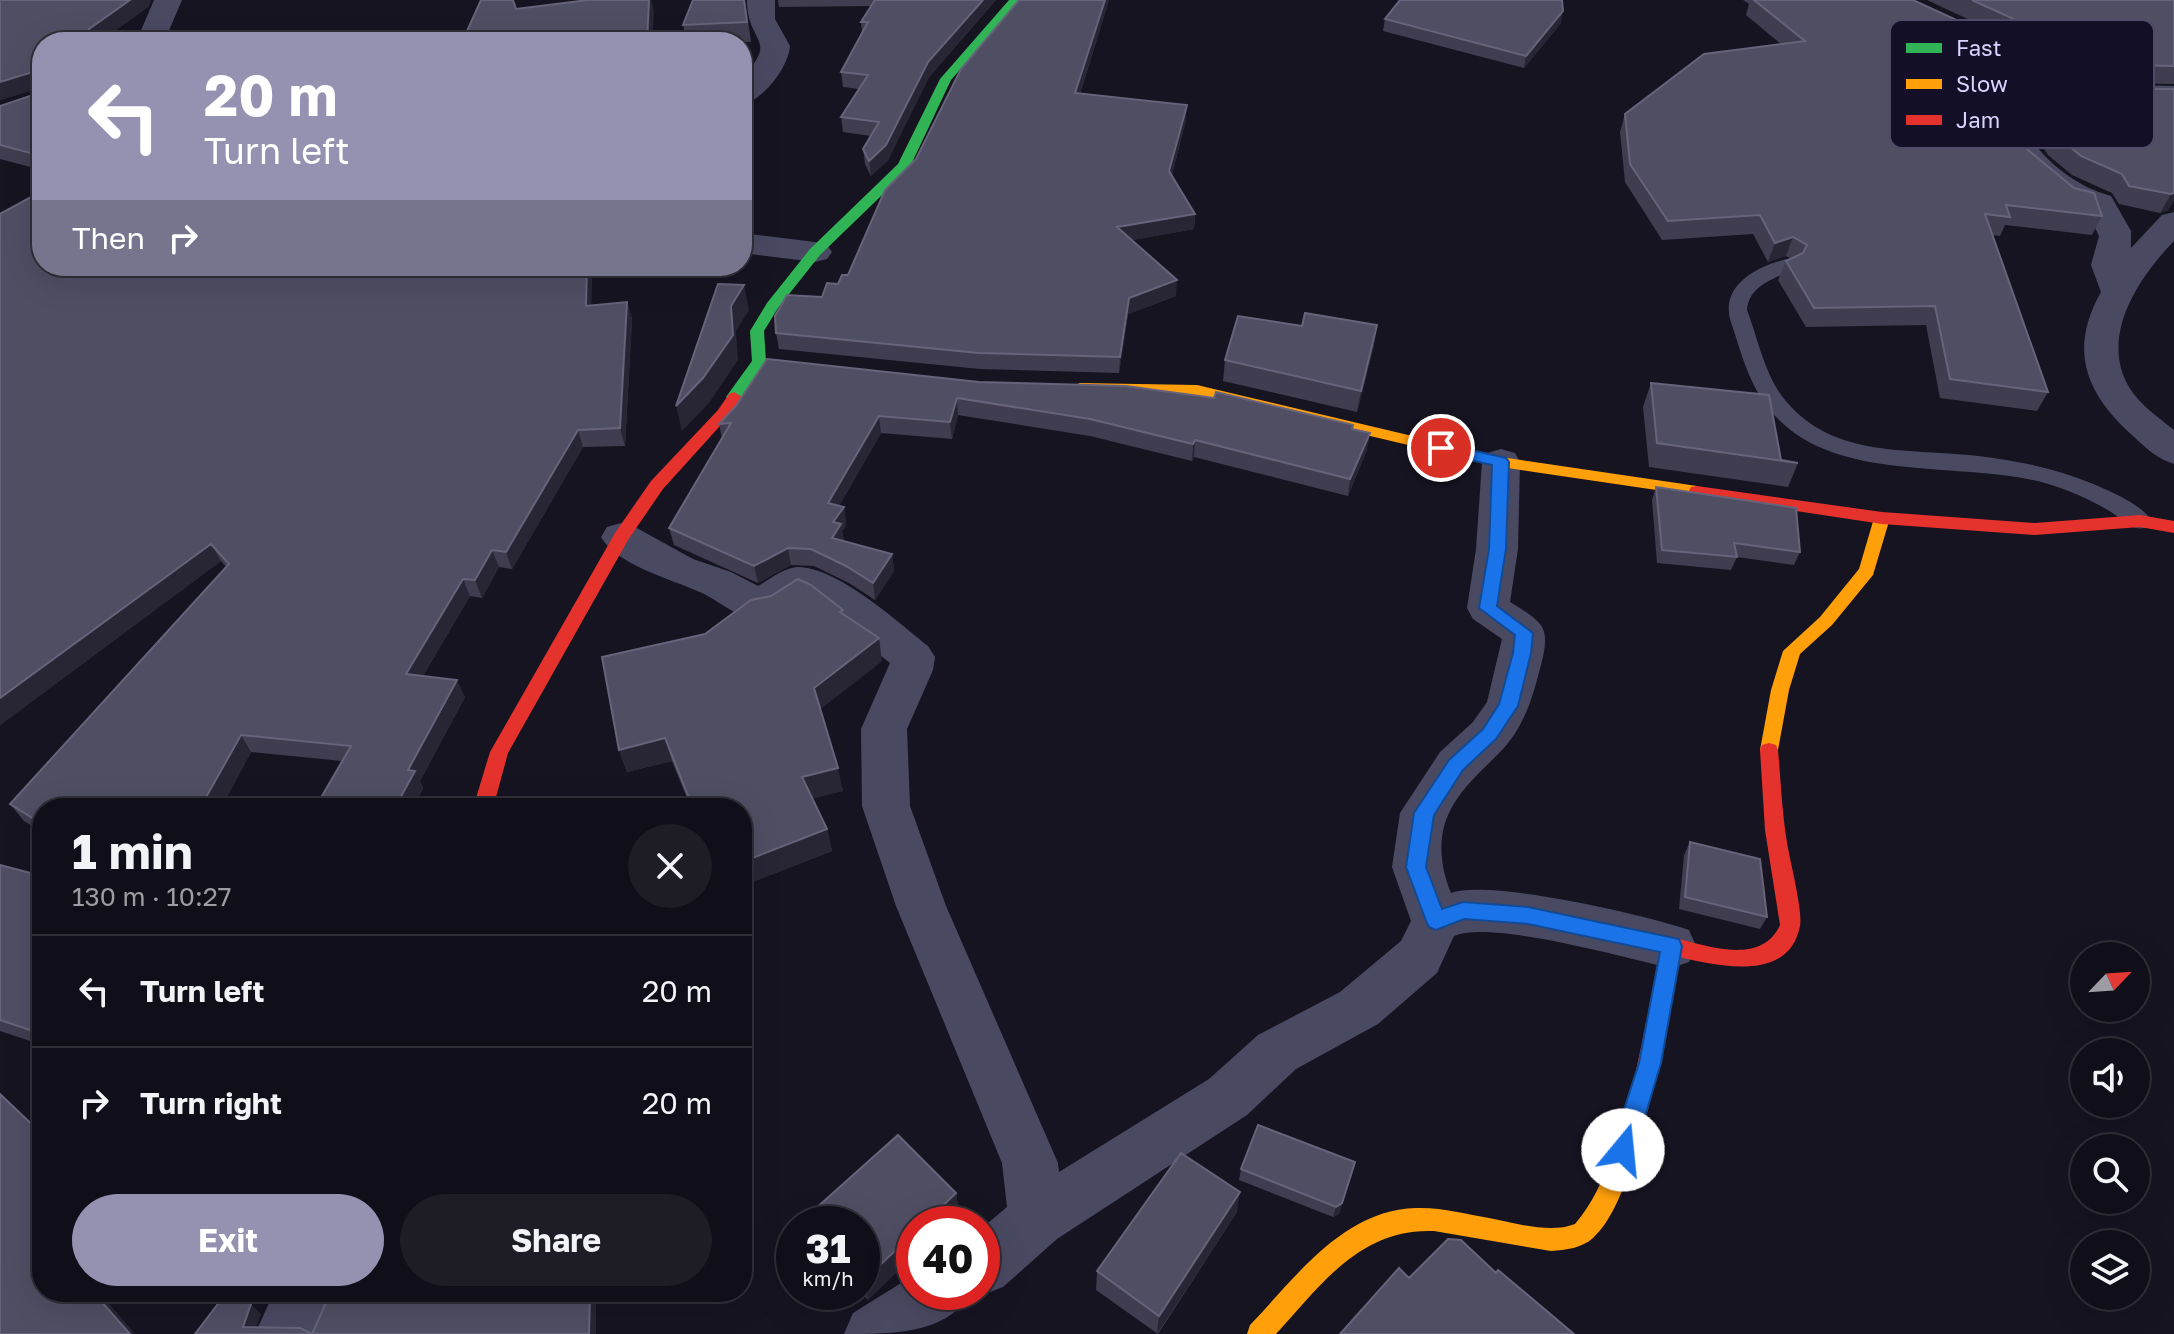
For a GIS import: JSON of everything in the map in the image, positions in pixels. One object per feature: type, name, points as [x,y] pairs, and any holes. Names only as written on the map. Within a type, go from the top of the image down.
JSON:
[{"type":"street","points":[[154,32],[168,0]]},
{"type":"street","points":[[752,85],[774,61],[776,46],[761,19],[761,0]]},
{"type":"street","points":[[486,798],[499,752],[621,537],[657,485],[766,362],[757,331],[772,306],[815,252],[904,166],[946,79],[1015,0]]},
{"type":"street","points":[[2020,148],[2077,197],[2100,203],[2115,227],[2116,247],[2108,265],[2118,292]]},
{"type":"street","points":[[2174,222],[2148,247],[2118,292],[2102,330],[2099,354],[2109,385],[2130,410],[2174,451]]},
{"type":"street","points":[[752,244],[815,252]]},
{"type":"street","points":[[1054,387],[1197,390],[1501,462],[1882,518],[2035,529],[2140,521],[2174,527]]},
{"type":"street","points":[[1436,921],[1416,867],[1424,813],[1456,765],[1489,734],[1508,706],[1522,653],[1524,633],[1488,608],[1497,549],[1501,462]]},
{"type":"street","points":[[1000,1251],[1037,1219],[1228,1097],[1277,1052],[1359,1008],[1419,957],[1436,921],[1463,910],[1528,915],[1734,958],[1757,956],[1780,948],[1787,939],[1790,925],[1775,830],[1769,748],[1780,690],[1792,651],[1826,621],[1867,571],[1882,518]]},
{"type":"street","points":[[621,537],[678,569],[716,582],[759,605],[798,582],[832,594],[913,657],[911,670],[884,729],[886,806],[921,906],[1030,1163],[1037,1219]]},
{"type":"street","points":[[1259,1334],[1340,1249],[1366,1233],[1414,1219],[1444,1220],[1553,1241],[1582,1233],[1598,1211],[1619,1165],[1650,1063],[1671,946]]},
{"type":"street","points":[[285,1334],[301,1302]]},
{"type":"street","points":[[874,1334],[912,1310]]},
{"type":"lane","points":[[1787,265],[1741,289],[1736,300],[1737,310],[1777,405],[1806,433],[1855,454],[1975,462],[2070,481],[2120,505],[2140,521]]},
{"type":"building","points":[[0,0],[130,0],[89,32],[32,32],[32,72],[0,82]]},
{"type":"building","points":[[481,0],[513,0],[516,9],[588,0],[649,0],[647,32],[467,32]]},
{"type":"building","points":[[693,0],[744,0],[747,22],[683,25]]},
{"type":"building","points":[[875,0],[983,0],[928,62],[886,145],[869,161],[863,149],[879,122],[841,117],[868,75],[841,72],[868,22],[861,22]]},
{"type":"building","points":[[1019,0],[1105,0],[1075,93],[1187,105],[1169,171],[1195,214],[1117,227],[1177,280],[1129,298],[1120,357],[979,353],[776,333],[775,316],[787,295],[822,297],[827,283],[838,284],[842,275],[848,275],[885,190],[916,159],[961,69]]},
{"type":"building","points":[[1400,0],[1562,0],[1563,11],[1526,56],[1385,19]]},
{"type":"building","points":[[1754,0],[1913,0],[1956,20],[1890,20],[1890,148],[2026,148],[2074,188],[2094,193],[2102,216],[2006,205],[2010,217],[1985,214],[2048,392],[1950,379],[1935,306],[1814,308],[1786,261],[1803,253],[1807,245],[1793,237],[1775,243],[1760,215],[1668,221],[1630,164],[1625,114],[1704,54],[1805,41]]},
{"type":"building","points":[[1972,0],[2174,0],[2174,66],[2154,66],[2154,20],[2016,20]]},
{"type":"building","points":[[2154,89],[2174,89],[2174,193],[2129,186],[2122,174],[2081,156],[2071,148],[2154,148]]},
{"type":"building","points":[[32,95],[32,153],[0,145],[0,106]]},
{"type":"building","points":[[32,196],[32,276],[587,276],[586,306],[627,302],[620,428],[578,430],[506,552],[492,550],[475,580],[463,579],[406,674],[457,680],[408,770],[415,771],[400,798],[321,798],[351,746],[241,735],[206,798],[32,798],[32,818],[10,804],[229,564],[211,544],[0,698],[0,214]]},
{"type":"building","points":[[718,284],[744,285],[731,306],[733,335],[703,378],[676,406]]},
{"type":"building","points":[[1305,313],[1377,325],[1361,391],[1225,360],[1238,316],[1302,326]]},
{"type":"building","points":[[767,359],[979,382],[1126,386],[1214,398],[1216,392],[1353,425],[1352,429],[1370,433],[1350,479],[1195,440],[1193,444],[1090,419],[957,398],[950,422],[879,416],[828,503],[844,507],[833,522],[841,524],[832,538],[892,554],[873,583],[811,549],[788,548],[754,566],[669,528],[731,423],[719,424],[736,406]]},
{"type":"building","points":[[1651,383],[1769,395],[1781,460],[1798,463],[1657,443]]},
{"type":"building","points":[[1656,487],[1796,508],[1800,552],[1734,543],[1737,557],[1662,550]]},
{"type":"building","points":[[798,579],[811,585],[843,610],[840,612],[879,638],[814,688],[838,768],[802,777],[827,829],[752,858],[752,798],[689,798],[665,738],[619,750],[602,657],[705,634],[751,600],[771,596]]},
{"type":"building","points":[[1690,842],[1760,859],[1767,917],[1685,897]]},
{"type":"building","points":[[0,865],[32,873],[32,1031],[0,1020]]},
{"type":"building","points":[[0,1094],[32,1124],[32,1302],[102,1302],[130,1334],[0,1334]]},
{"type":"building","points":[[1258,1125],[1355,1162],[1342,1203],[1336,1207],[1241,1169]]},
{"type":"building","points":[[898,1135],[956,1193],[943,1206],[896,1206],[896,1250],[880,1265],[880,1206],[818,1206]]},
{"type":"building","points":[[1181,1153],[1240,1192],[1159,1316],[1097,1271]]},
{"type":"building","points":[[1448,1239],[1461,1240],[1496,1273],[1498,1270],[1574,1334],[1340,1334],[1399,1268],[1409,1278]]},
{"type":"building","points":[[219,1302],[247,1302],[251,1304],[243,1327],[300,1328],[312,1334],[195,1334]]},
{"type":"building","points":[[326,1302],[590,1302],[589,1334],[312,1334]]},
{"type":"traffic: fast","points":[[734,397],[759,361],[757,331],[772,306],[815,252],[904,166],[946,79],[1015,0]]},
{"type":"traffic: slow","points":[[1080,388],[1197,390],[1501,462],[1697,491]]},
{"type":"traffic: slow","points":[[1769,750],[1780,690],[1792,651],[1826,621],[1867,571],[1882,518]]},
{"type":"traffic: slow","points":[[1259,1334],[1335,1254],[1364,1234],[1383,1226],[1417,1219],[1551,1239],[1570,1238],[1583,1232],[1594,1219],[1613,1181],[1646,1075]]},
{"type":"traffic: jam","points":[[486,798],[499,752],[621,537],[657,485],[724,413],[734,397]]},
{"type":"traffic: jam","points":[[1697,491],[1882,518],[2035,529],[2140,521],[2174,527]]},
{"type":"traffic: jam","points":[[1646,1075],[1671,946],[1722,957],[1757,957],[1771,952],[1783,942],[1790,925],[1775,830],[1769,750]]},
{"type":"route","points":[[1441,448],[1501,462],[1497,549],[1488,608],[1524,633],[1508,706],[1489,734],[1456,765],[1424,813],[1416,867],[1436,921],[1463,910],[1528,915],[1671,946],[1650,1063],[1623,1150]]}]
